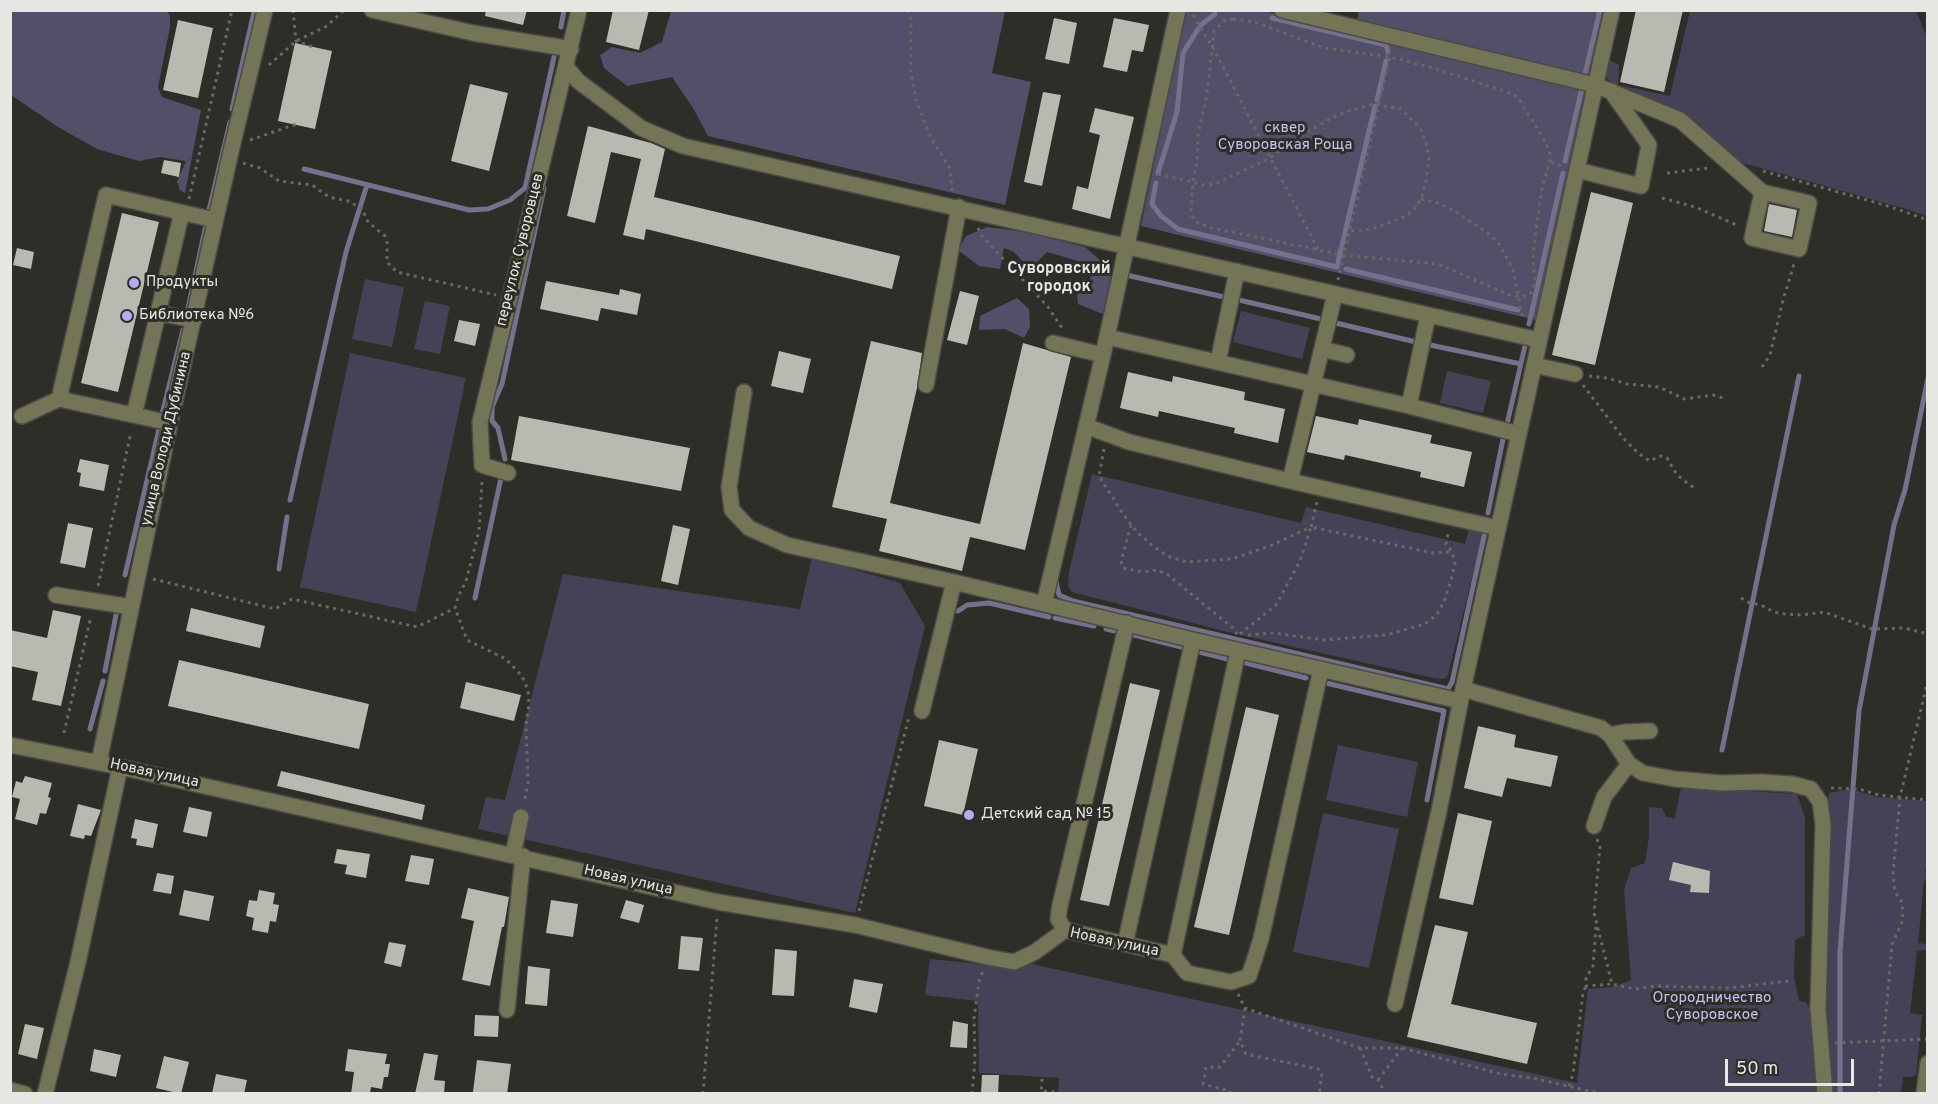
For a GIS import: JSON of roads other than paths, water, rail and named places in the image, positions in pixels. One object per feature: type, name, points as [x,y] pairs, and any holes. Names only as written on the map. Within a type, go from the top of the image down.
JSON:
[{"type":"street","name":"улица Володи Дубинина","points":[[99,762],[132,635],[131,607],[137,575],[215,220],[265,10]]},
{"type":"street","points":[[372,10],[473,33],[571,49]]},
{"type":"street","name":"переулок Суворовцев","points":[[508,473],[482,465],[480,422],[579,10]]},
{"type":"street","points":[[1044,604],[1103,355],[1178,10]]},
{"type":"street","points":[[1282,10],[1595,85],[1680,120],[1762,192],[1809,203],[1812,223],[1799,249],[1752,238],[1762,192]]},
{"type":"street","points":[[1395,1004],[1439,811],[1461,695],[1612,10]]},
{"type":"street","points":[[566,67],[578,81],[641,128],[683,146],[1539,340]]},
{"type":"street","points":[[1577,170],[1641,186],[1649,145],[1611,92]]},
{"type":"street","points":[[59,399],[106,195],[215,220]]},
{"type":"street","points":[[926,385],[960,208]]},
{"type":"street","points":[[134,415],[181,216],[184,213]]},
{"type":"street","points":[[1218,362],[1233,319],[1237,271]]},
{"type":"street","points":[[1290,481],[1335,294]]},
{"type":"street","points":[[158,313],[194,320]]},
{"type":"street","points":[[1409,406],[1428,315]]},
{"type":"street","points":[[1107,337],[1409,406],[1440,409],[1480,418],[1519,434]]},
{"type":"street","points":[[1053,343],[1103,355]]},
{"type":"street","points":[[1322,349],[1347,355]]},
{"type":"street","points":[[1534,364],[1575,374]]},
{"type":"street","points":[[744,392],[729,487],[732,510],[749,528],[787,545],[954,582],[1193,640],[1238,643],[1321,669],[1461,695],[1601,728],[1610,735],[1629,764],[1643,773],[1675,779],[1720,783],[1792,784],[1811,789],[1820,802],[1823,824],[1818,1009],[1825,1094]]},
{"type":"street","points":[[22,416],[59,399],[170,423]]},
{"type":"street","points":[[1086,426],[1129,442],[1498,528]]},
{"type":"street","points":[[923,705],[954,582]]},
{"type":"street","points":[[56,594],[131,607]]},
{"type":"street","points":[[1065,930],[1058,919],[1060,905],[1127,623]]},
{"type":"street","points":[[1125,944],[1193,640]]},
{"type":"street","points":[[1173,955],[1238,643]]},
{"type":"street","name":"Новая улица","points":[[10,745],[99,762],[718,902],[855,925],[987,957],[1014,962],[1035,952],[1065,930],[1173,955],[1187,973],[1231,982],[1249,976],[1261,939],[1321,669]]},
{"type":"street","points":[[1610,735],[1650,731]]},
{"type":"street","points":[[1594,826],[1604,797],[1629,764]]},
{"type":"street","points":[[45,1094],[78,962],[120,767]]},
{"type":"street","points":[[507,1010],[521,817]]},
{"type":"street","points":[[1924,1094],[1928,1063]]},
{"type":"waterway","points":[[561,27],[564,10]]},
{"type":"waterway","points":[[1584,78],[1600,10]]},
{"type":"waterway","points":[[232,109],[254,12]]},
{"type":"waterway","points":[[1201,25],[1215,14]]},
{"type":"waterway","points":[[1272,18],[1386,45],[1388,52]]},
{"type":"waterway","points":[[1158,173],[1177,112],[1183,53],[1198,29]]},
{"type":"waterway","points":[[304,169],[469,210],[488,209],[510,200],[525,188],[554,57]]},
{"type":"waterway","points":[[1377,100],[1386,61]]},
{"type":"waterway","points":[[1565,161],[1582,88]]},
{"type":"waterway","points":[[1342,245],[1375,106]]},
{"type":"waterway","points":[[209,210],[230,122]]},
{"type":"waterway","points":[[1529,324],[1563,173]]},
{"type":"waterway","points":[[1156,183],[1152,204],[1161,216],[1178,229],[1337,267],[1341,249]]},
{"type":"waterway","points":[[290,500],[346,252],[367,185]]},
{"type":"waterway","points":[[505,459],[498,428],[492,421],[492,407],[502,384],[544,188]]},
{"type":"waterway","points":[[188,308],[206,225]]},
{"type":"waterway","points":[[1346,269],[1518,310]]},
{"type":"waterway","points":[[1125,279],[1126,275],[1224,297]]},
{"type":"waterway","points":[[1239,300],[1321,319]]},
{"type":"waterway","points":[[1336,323],[1416,342]]},
{"type":"waterway","points":[[162,414],[183,330]]},
{"type":"waterway","points":[[1430,345],[1521,364]]},
{"type":"waterway","points":[[1507,424],[1525,346]]},
{"type":"waterway","points":[[1722,750],[1799,376]]},
{"type":"waterway","points":[[1840,1094],[1840,952],[1859,711],[1894,525],[1905,490],[1928,378]]},
{"type":"waterway","points":[[125,575],[159,429]]},
{"type":"waterway","points":[[1488,513],[1503,439]]},
{"type":"waterway","points":[[475,598],[501,478]]},
{"type":"waterway","points":[[279,569],[287,517]]},
{"type":"waterway","points":[[1056,581],[1059,595],[1073,601],[1448,689],[1452,682],[1485,532]]},
{"type":"waterway","points":[[958,611],[967,605],[989,603],[1049,617]]},
{"type":"waterway","points":[[105,671],[116,615]]},
{"type":"waterway","points":[[1055,618],[1094,626]]},
{"type":"waterway","points":[[1106,629],[1120,632]]},
{"type":"waterway","points":[[1130,634],[1185,648]]},
{"type":"waterway","points":[[1196,651],[1231,660]]},
{"type":"waterway","points":[[1242,662],[1306,678]]},
{"type":"waterway","points":[[90,729],[103,681]]},
{"type":"waterway","points":[[1322,682],[1444,711],[1427,800]]},
{"type":"place","name":"Продукты","points":[[134,283]]},
{"type":"place","name":"Библиотека №6","points":[[127,316]]},
{"type":"place","name":"Детский сад № 15","points":[[969,815]]},
{"type":"district","name":"Суворовский городок","points":[[1059,279]]},
{"type":"park label","name":"сквер Суворовская Роща","points":[[1285,138]]},
{"type":"park label","name":"Огородничество Суворовское","points":[[1712,1008]]}]
